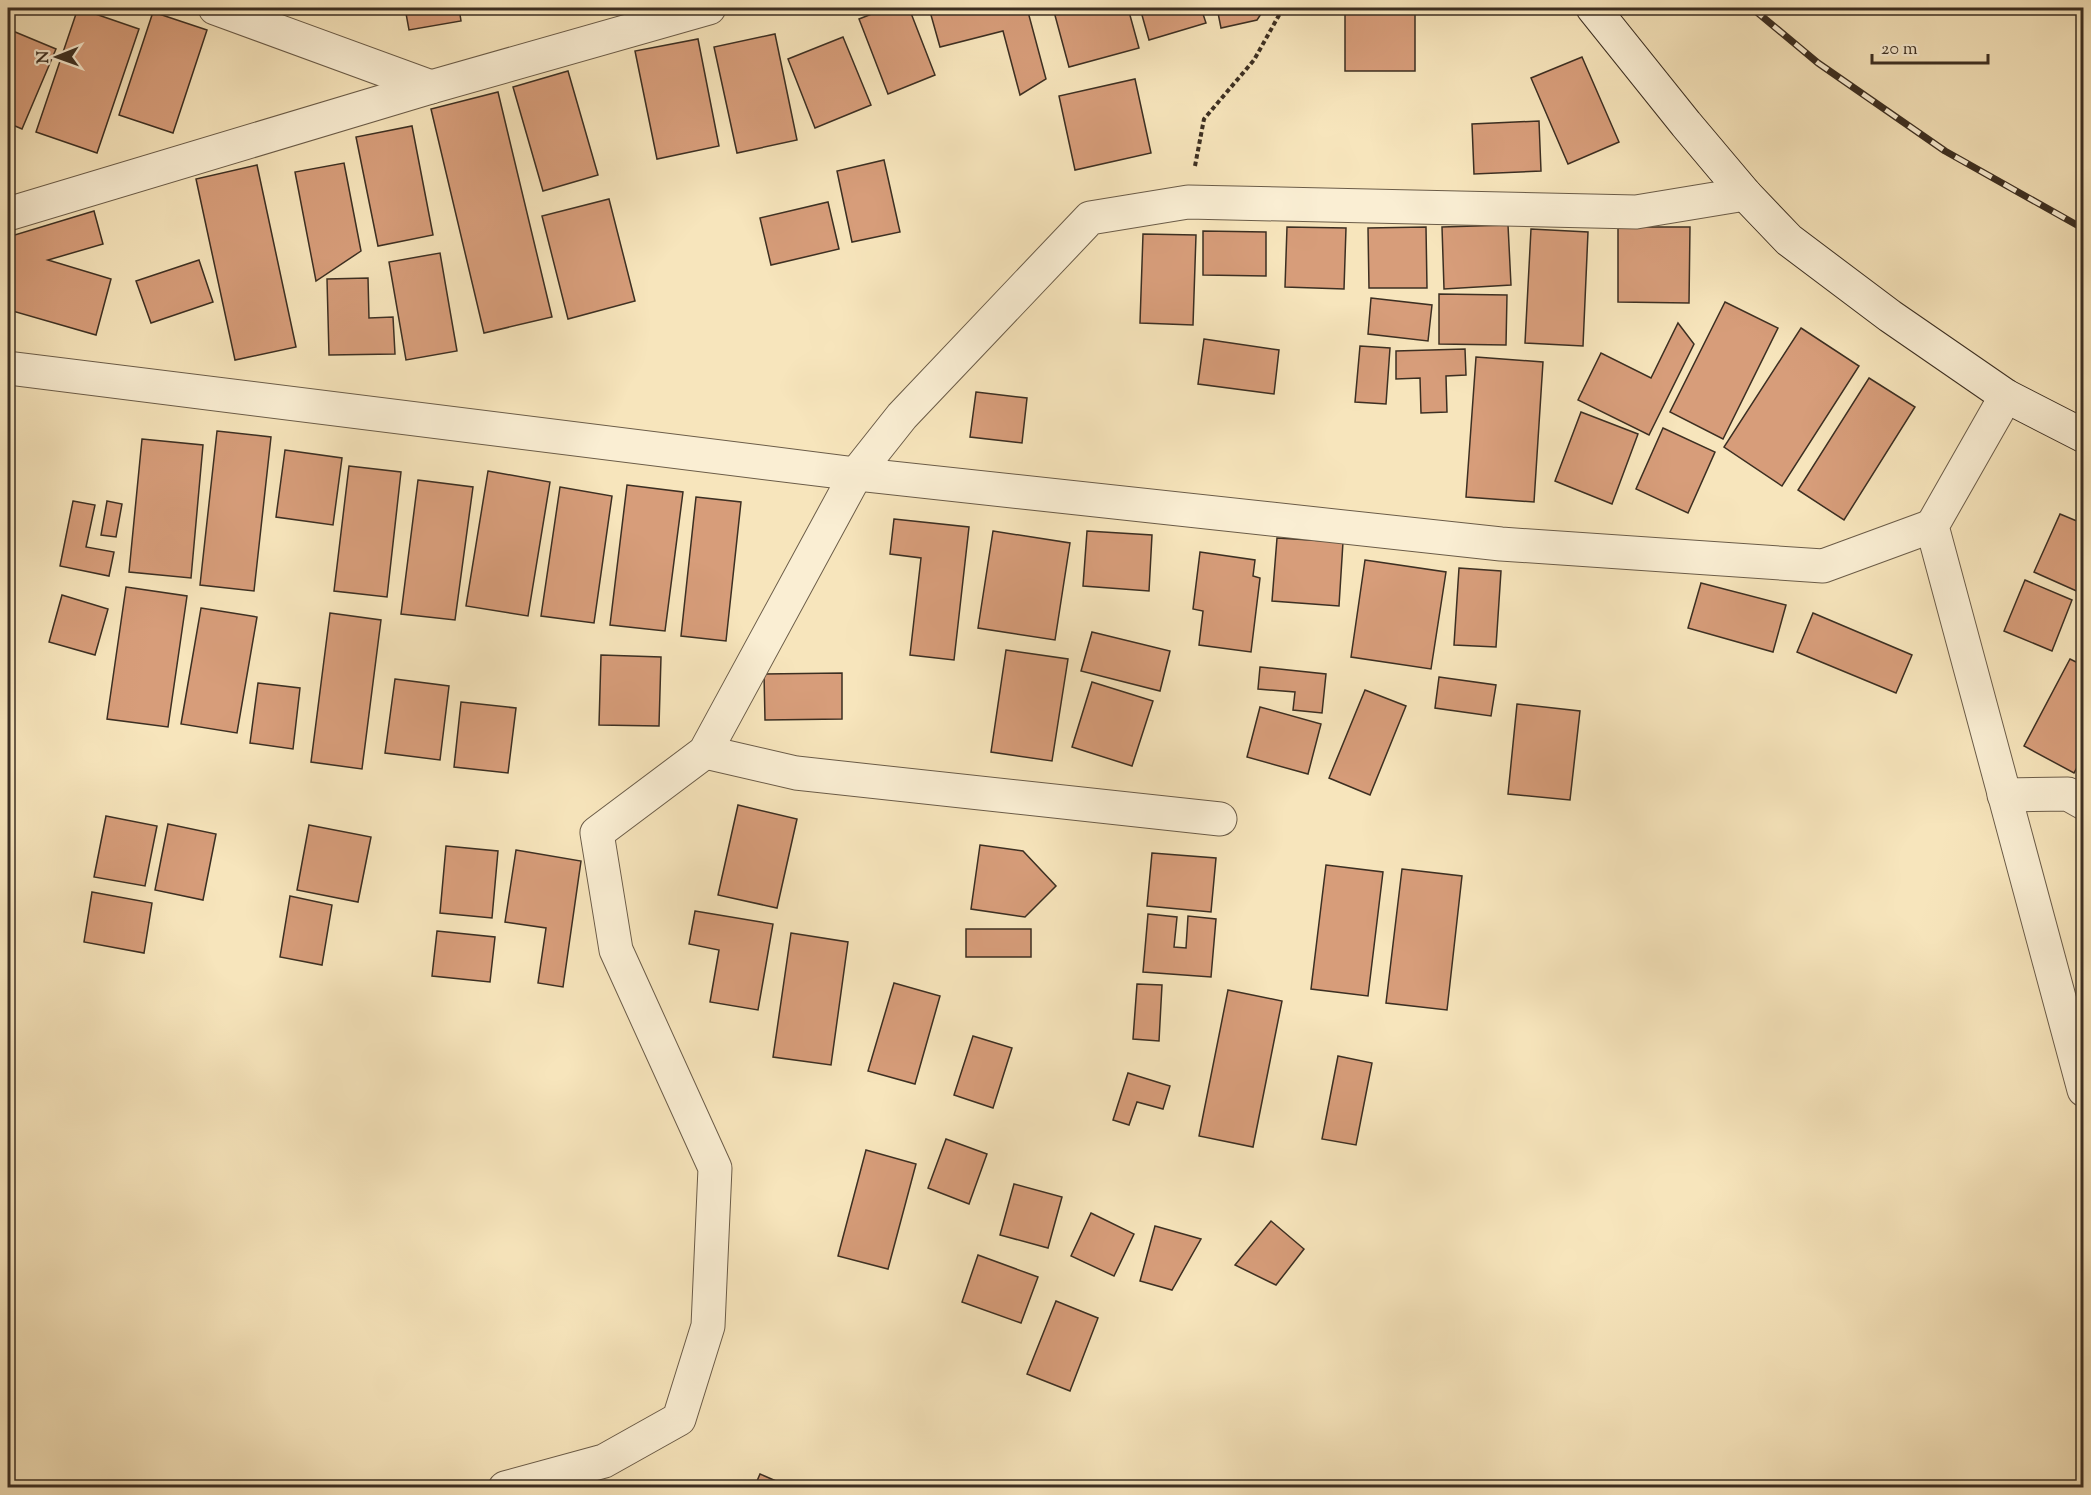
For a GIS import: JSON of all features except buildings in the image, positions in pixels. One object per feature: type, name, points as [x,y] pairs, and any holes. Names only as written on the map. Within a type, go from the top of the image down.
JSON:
[{"type":"street","points":[[215,8],[431,87]]},
{"type":"street","points":[[8,214],[431,87],[709,8]]},
{"type":"street","points":[[1593,8],[1745,194],[1789,240],[1890,316],[2006,396],[2084,436]]},
{"type":"street","points":[[505,1488],[604,1461],[679,1419],[708,1326],[715,1168],[616,950],[597,833],[705,752],[856,474],[902,416],[1090,218],[1188,202],[1636,212],[1745,194]]},
{"type":"street","points":[[8,368],[856,474],[1501,544],[1822,566],[1932,526],[2006,396]]},
{"type":"street","points":[[1932,526],[2084,1090]]},
{"type":"street","points":[[705,752],[795,773],[1220,819]]},
{"type":"street","points":[[2004,795],[2068,794],[2084,803]]},
{"type":"path","points":[[1188,202],[1204,119],[1254,60],[1283,8]]},
{"type":"railway","points":[[1752,8],[1818,63],[1945,151],[2084,229]]}]
